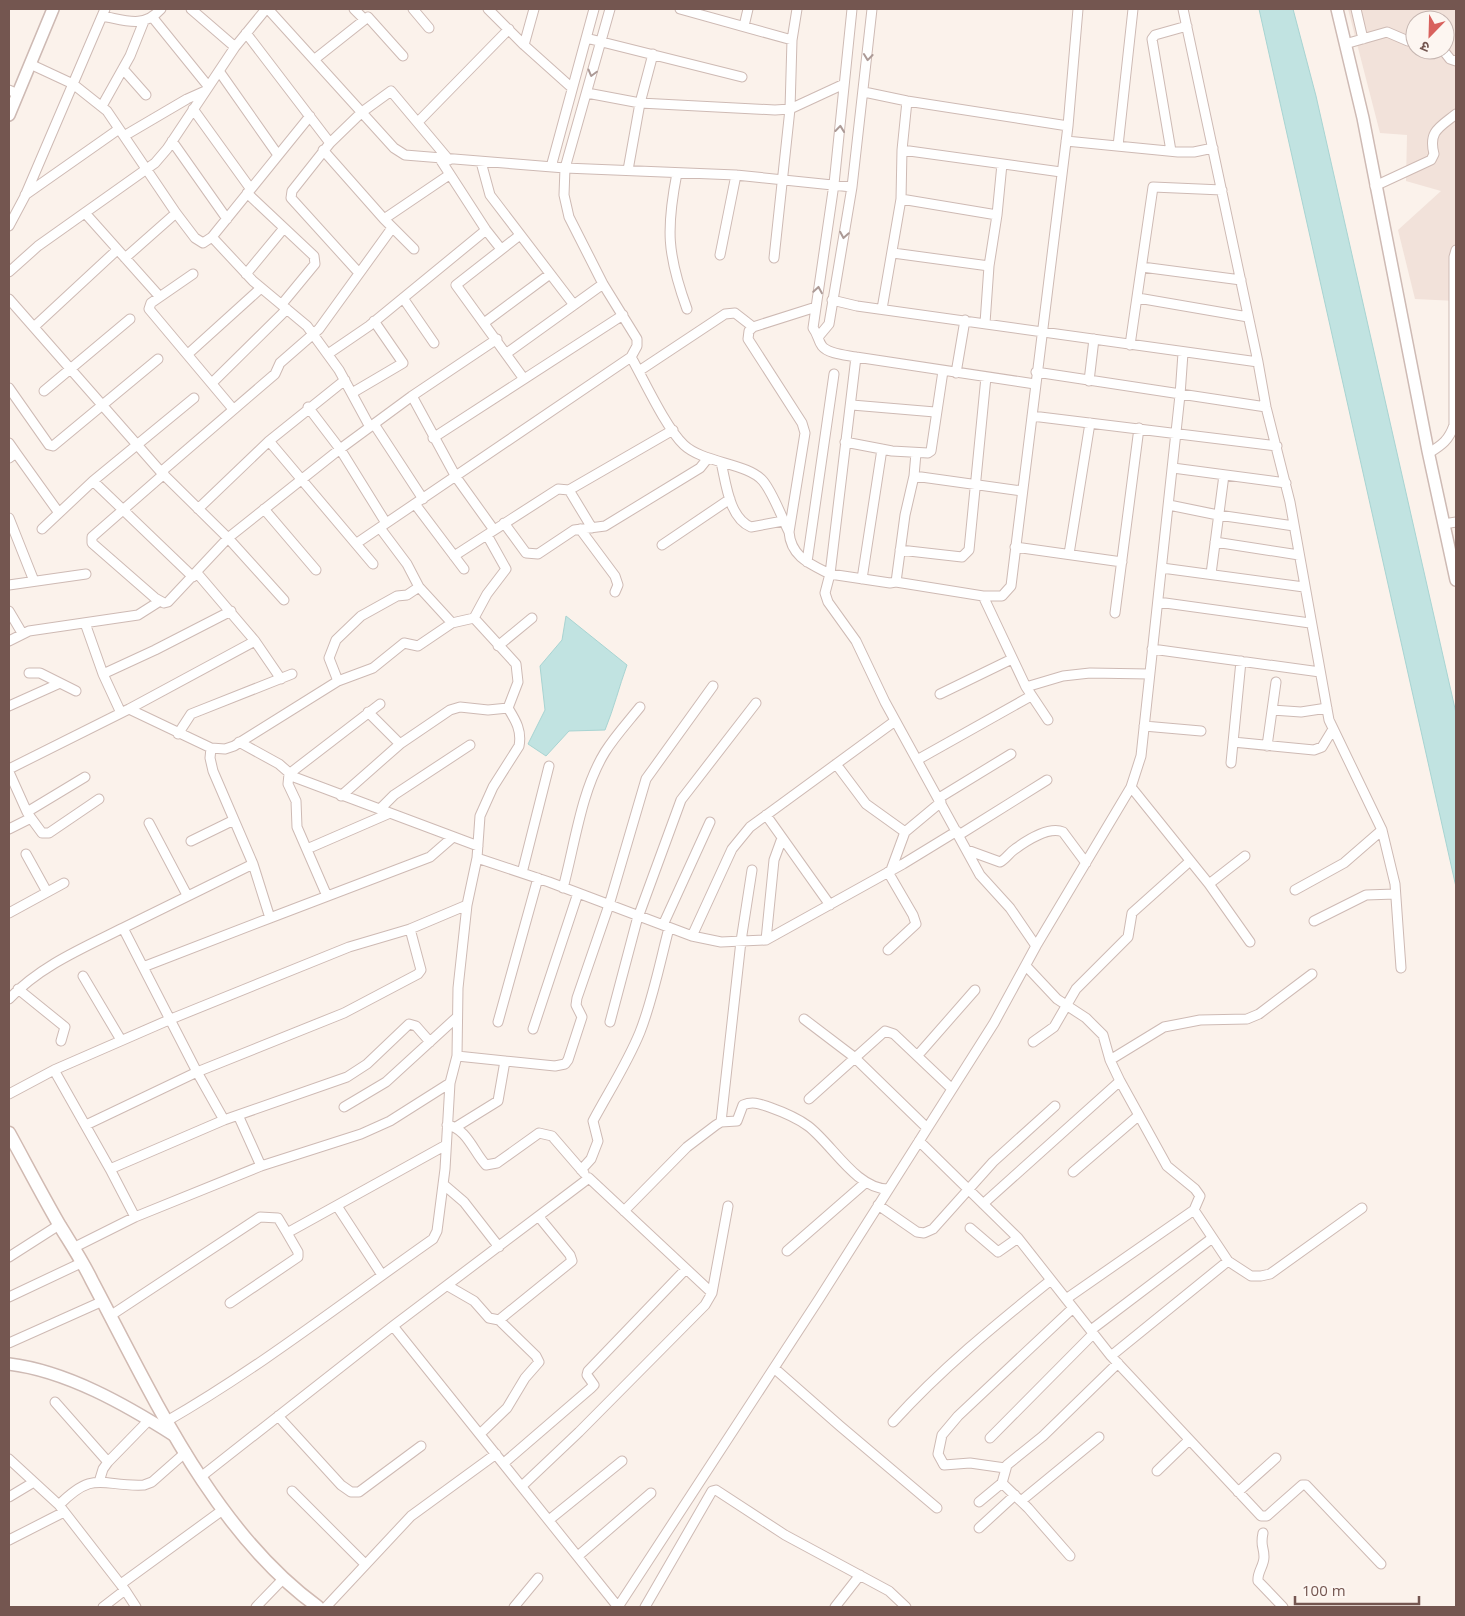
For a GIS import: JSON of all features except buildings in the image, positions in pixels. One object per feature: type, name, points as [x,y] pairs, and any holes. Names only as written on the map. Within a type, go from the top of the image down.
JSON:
[{"type":"main road","points":[[9,1133],[103,1301],[167,1421],[186,1452],[224,1509],[283,1579],[318,1607]]},
{"type":"street","points":[[9,115],[13,92],[30,64],[52,9]]},
{"type":"street","points":[[102,106],[149,20],[161,9]]},
{"type":"street","points":[[191,9],[235,47]]},
{"type":"street","points":[[9,272],[38,246],[145,170],[160,157],[235,47],[267,9],[315,59],[394,148],[405,155],[565,168],[736,175],[852,187]]},
{"type":"street","points":[[354,9],[364,19]]},
{"type":"street","points":[[413,9],[429,28]]},
{"type":"street","points":[[488,9],[524,45],[572,88]]},
{"type":"street","points":[[524,45],[534,9]]},
{"type":"street","points":[[551,167],[594,9]]},
{"type":"street","points":[[357,543],[456,478],[631,357],[638,343],[634,332],[603,284],[569,217],[564,195],[565,168],[610,9]]},
{"type":"street","points":[[680,9],[792,40]]},
{"type":"street","points":[[744,26],[748,9]]},
{"type":"street","points":[[774,258],[790,109],[792,40],[797,9]]},
{"type":"street","points":[[852,9],[834,184],[813,328],[820,336],[822,347],[830,351],[856,357],[1036,384]]},
{"type":"street","points":[[820,336],[829,324],[852,187],[872,9]]},
{"type":"street","points":[[816,307],[754,327],[749,331],[748,338],[802,423],[805,433],[789,532],[790,543],[795,552],[807,562],[830,574],[983,596],[1002,596],[1010,586],[1068,126],[1078,9]]},
{"type":"street","points":[[1118,146],[1133,9]]},
{"type":"street","points":[[1183,9],[1266,407],[1286,483],[1327,708],[1333,729],[1382,830],[1395,894],[1401,968]]},
{"type":"street","points":[[1337,9],[1363,118],[1429,454],[1456,580]]},
{"type":"street","points":[[1356,9],[1363,39]]},
{"type":"street","points":[[9,226],[25,196],[103,13],[149,20],[207,89]]},
{"type":"street","points":[[315,59],[364,19],[371,18],[403,56]]},
{"type":"street","points":[[1170,151],[1152,39],[1155,35],[1186,26]]},
{"type":"street","points":[[418,122],[509,29]]},
{"type":"street","points":[[1345,44],[1386,32],[1405,40]]},
{"type":"street","points":[[246,33],[330,143]]},
{"type":"street","points":[[586,38],[742,77]]},
{"type":"street","points":[[628,170],[640,103],[653,54]]},
{"type":"street","points":[[30,64],[73,84],[102,106],[176,213],[199,242],[204,244],[212,238],[310,116]]},
{"type":"street","points":[[123,69],[146,95]]},
{"type":"street","points":[[218,71],[278,154]]},
{"type":"street","points":[[587,93],[640,103],[737,110],[790,109],[844,84]]},
{"type":"street","points":[[25,196],[121,132],[207,89]]},
{"type":"street","points":[[359,273],[291,198],[292,191],[323,150],[362,112],[391,91],[418,122],[445,159],[450,175],[486,230],[501,249]]},
{"type":"street","points":[[864,92],[908,101],[1068,126]]},
{"type":"street","points":[[882,309],[901,199],[902,150],[908,101]]},
{"type":"street","points":[[193,109],[249,191],[316,260],[284,307],[212,383]]},
{"type":"street","points":[[1376,186],[1431,160],[1434,154],[1431,142],[1433,136],[1456,114]]},
{"type":"street","points":[[172,141],[227,219]]},
{"type":"street","points":[[1066,141],[1170,151],[1194,152],[1213,148]]},
{"type":"street","points":[[323,150],[392,228],[414,249]]},
{"type":"street","points":[[902,150],[1061,172]]},
{"type":"street","points":[[481,162],[490,195],[574,305]]},
{"type":"street","points":[[985,323],[989,266],[1002,164]]},
{"type":"street","points":[[677,172],[670,212],[669,239],[672,263],[687,309]]},
{"type":"street","points":[[384,219],[450,175]]},
{"type":"street","points":[[720,255],[736,175]]},
{"type":"street","points":[[1130,345],[1153,187],[1222,190]]},
{"type":"street","points":[[901,199],[997,215]]},
{"type":"street","points":[[85,213],[160,297]]},
{"type":"street","points":[[125,258],[176,213]]},
{"type":"street","points":[[246,274],[284,228]]},
{"type":"street","points":[[392,228],[314,334],[280,363],[275,374],[233,409],[122,512],[92,537],[92,543],[160,601],[168,602],[228,538],[302,478],[412,396],[497,339]]},
{"type":"street","points":[[328,354],[374,322],[486,230]]},
{"type":"street","points":[[520,235],[456,285],[497,339],[524,379]]},
{"type":"street","points":[[212,238],[246,274],[314,334],[345,380],[419,502],[464,569]]},
{"type":"street","points":[[35,326],[117,250]]},
{"type":"street","points":[[1429,454],[1453,437],[1456,400],[1456,279],[1454,257],[1456,250]]},
{"type":"street","points":[[893,253],[989,266]]},
{"type":"street","points":[[1142,267],[1241,280]]},
{"type":"street","points":[[193,274],[152,303],[150,309],[233,409]]},
{"type":"street","points":[[484,323],[550,274]]},
{"type":"street","points":[[507,353],[603,284]]},
{"type":"street","points":[[188,354],[261,288]]},
{"type":"street","points":[[403,298],[434,343]]},
{"type":"street","points":[[1138,298],[1248,317]]},
{"type":"street","points":[[9,299],[35,326],[163,473],[228,538],[284,600]]},
{"type":"street","points":[[832,300],[1042,333],[1258,362]]},
{"type":"street","points":[[638,371],[725,314],[734,313],[754,327]]},
{"type":"street","points":[[433,438],[623,315]]},
{"type":"street","points":[[44,391],[73,369],[130,319]]},
{"type":"street","points":[[956,372],[965,320]]},
{"type":"street","points":[[352,393],[403,363],[374,322]]},
{"type":"street","points":[[1089,381],[1094,340]]},
{"type":"street","points":[[393,1326],[618,1607],[774,1368],[994,1023],[1036,946],[1130,787],[1141,756],[1169,505],[1183,353]]},
{"type":"street","points":[[631,357],[673,430],[684,445],[708,458],[755,475],[763,481],[789,532]]},
{"type":"street","points":[[856,357],[852,405],[845,442],[830,574],[825,593],[828,602],[856,641],[895,721],[980,874],[1010,908],[1036,946]]},
{"type":"street","points":[[9,388],[49,445],[53,446],[158,359]]},
{"type":"street","points":[[845,442],[882,449],[928,454],[931,451],[935,412],[943,371]]},
{"type":"street","points":[[1036,372],[1266,407]]},
{"type":"street","points":[[807,562],[834,374]]},
{"type":"street","points":[[900,550],[962,557],[969,550],[986,377]]},
{"type":"street","points":[[198,509],[308,407],[345,380]]},
{"type":"street","points":[[85,623],[103,674],[125,711],[211,748],[225,749],[338,681],[373,668],[404,643],[418,646],[452,623],[474,618],[487,594],[506,569],[490,532],[433,438],[412,396]]},
{"type":"street","points":[[42,529],[93,482],[194,398]]},
{"type":"street","points":[[852,405],[935,412]]},
{"type":"street","points":[[308,407],[340,449],[419,587],[452,623]]},
{"type":"street","points":[[1032,416],[1176,432],[1277,446]]},
{"type":"street","points":[[1069,554],[1090,423]]},
{"type":"street","points":[[1116,613],[1139,428]]},
{"type":"street","points":[[454,556],[558,489],[569,490],[673,430]]},
{"type":"street","points":[[269,442],[302,478],[373,564]]},
{"type":"street","points":[[9,443],[12,455],[59,513]]},
{"type":"street","points":[[862,579],[882,449]]},
{"type":"street","points":[[896,582],[905,514],[914,476],[916,452]]},
{"type":"street","points":[[504,523],[526,553],[530,555],[538,554],[580,528],[605,526],[700,468],[708,458]]},
{"type":"street","points":[[721,462],[730,498],[740,521],[752,527],[783,521]]},
{"type":"street","points":[[1172,468],[1286,483]]},
{"type":"street","points":[[1211,574],[1224,475]]},
{"type":"street","points":[[914,476],[1022,492]]},
{"type":"street","points":[[93,482],[122,512],[195,575],[231,611],[281,679]]},
{"type":"street","points":[[569,490],[592,528]]},
{"type":"street","points":[[662,545],[730,498]]},
{"type":"street","points":[[1169,505],[1218,515],[1294,526]]},
{"type":"street","points":[[264,509],[316,570]]},
{"type":"street","points":[[9,518],[34,581]]},
{"type":"street","points":[[1444,524],[1456,522]]},
{"type":"street","points":[[580,528],[615,576],[618,585],[615,592]]},
{"type":"street","points":[[1215,542],[1299,555]]},
{"type":"street","points":[[1015,547],[1122,562]]},
{"type":"street","points":[[1162,568],[1304,587]]},
{"type":"street","points":[[9,585],[86,574]]},
{"type":"street","points":[[338,681],[329,658],[336,640],[367,612],[397,596],[407,595],[419,587]]},
{"type":"street","points":[[983,596],[1026,687],[1048,720]]},
{"type":"street","points":[[9,641],[22,634],[138,615],[160,601]]},
{"type":"street","points":[[1158,602],[1310,623]]},
{"type":"street","points":[[9,611],[22,634]]},
{"type":"street","points":[[103,674],[231,611]]},
{"type":"street","points":[[474,618],[516,664],[518,682],[508,708]]},
{"type":"street","points":[[498,646],[532,618]]},
{"type":"street","points":[[99,799],[49,833],[42,832],[29,815],[9,771],[255,642]]},
{"type":"street","points":[[1152,649],[1320,672]]},
{"type":"street","points":[[940,694],[1012,659]]},
{"type":"street","points":[[1231,763],[1241,661]]},
{"type":"street","points":[[29,672],[40,673],[58,684],[76,690]]},
{"type":"street","points":[[1026,687],[1063,676],[1090,673],[1149,674]]},
{"type":"street","points":[[178,734],[191,714],[292,674]]},
{"type":"street","points":[[1267,746],[1276,682]]},
{"type":"street","points":[[9,706],[58,684]]},
{"type":"street","points":[[457,1056],[555,1066],[565,1064],[568,1060],[582,1017],[576,1005],[577,998],[609,905],[646,779],[713,686]]},
{"type":"street","points":[[917,760],[1031,696]]},
{"type":"street","points":[[610,1022],[639,916],[681,800],[756,703]]},
{"type":"street","points":[[327,896],[298,827],[296,801],[288,784],[289,774],[380,704]]},
{"type":"street","points":[[341,796],[400,744],[450,710],[460,707],[488,710],[508,708]]},
{"type":"street","points":[[564,888],[586,799],[595,773],[605,752],[640,707]]},
{"type":"street","points":[[167,1421],[204,1399],[433,1239],[439,1224],[446,1145],[452,1126],[450,1083],[457,1056],[456,1018],[467,906],[477,858],[480,816],[484,802],[519,746],[521,738],[518,726],[508,708]]},
{"type":"street","points":[[1272,710],[1301,712],[1327,708]]},
{"type":"street","points":[[368,712],[400,744]]},
{"type":"street","points":[[692,936],[732,848],[750,827],[895,721]]},
{"type":"street","points":[[1144,726],[1201,731]]},
{"type":"street","points":[[1233,742],[1314,750],[1322,747],[1333,729]]},
{"type":"street","points":[[239,742],[279,764],[289,774],[341,796],[478,846]]},
{"type":"street","points":[[380,809],[394,795],[470,746]]},
{"type":"street","points":[[211,748],[210,763],[253,864],[270,918]]},
{"type":"street","points":[[888,950],[916,924],[889,871],[904,832],[940,800],[1011,754]]},
{"type":"street","points":[[836,764],[866,804],[904,832]]},
{"type":"street","points":[[522,873],[549,766]]},
{"type":"street","points":[[9,829],[85,776]]},
{"type":"street","points":[[477,858],[538,878],[692,936],[721,942],[766,940],[958,833],[1047,780]]},
{"type":"street","points":[[1130,787],[1189,862],[1209,884],[1250,942]]},
{"type":"street","points":[[307,849],[390,813]]},
{"type":"street","points":[[766,815],[830,905]]},
{"type":"street","points":[[191,841],[234,820]]},
{"type":"street","points":[[582,1170],[591,1159],[598,1142],[593,1121],[606,1096],[615,1086],[640,1031],[666,926],[710,822]]},
{"type":"street","points":[[149,823],[187,895]]},
{"type":"street","points":[[967,850],[1000,862],[1034,838],[1046,832],[1059,830],[1063,832],[1086,863]]},
{"type":"street","points":[[1295,890],[1344,863],[1382,830]]},
{"type":"street","points":[[143,966],[430,857],[453,837]]},
{"type":"street","points":[[766,940],[774,860],[782,838]]},
{"type":"street","points":[[26,854],[47,892]]},
{"type":"street","points":[[1209,884],[1245,856]]},
{"type":"street","points":[[1033,1042],[1054,1027],[1076,989],[1128,937],[1132,913],[1189,862]]},
{"type":"street","points":[[9,999],[18,989],[50,966],[187,895],[253,864]]},
{"type":"street","points":[[721,1122],[741,941],[752,870]]},
{"type":"street","points":[[498,1022],[538,878]]},
{"type":"street","points":[[9,913],[64,883]]},
{"type":"street","points":[[533,1029],[578,893]]},
{"type":"street","points":[[1314,921],[1366,895],[1395,894]]},
{"type":"street","points":[[9,1094],[54,1070],[171,1019],[349,947],[410,929],[467,906]]},
{"type":"street","points":[[123,928],[197,1072],[224,1120]]},
{"type":"street","points":[[86,1125],[197,1072],[305,1030],[418,974],[421,970],[410,929]]},
{"type":"street","points":[[1026,966],[1066,1006],[1086,1018],[1103,1035],[1110,1060],[1120,1081],[1167,1166],[1195,1189],[1200,1196],[1194,1210],[1066,1299]]},
{"type":"street","points":[[1110,1060],[1164,1027],[1200,1020],[1248,1019],[1259,1014],[1312,974]]},
{"type":"street","points":[[83,976],[121,1040]]},
{"type":"street","points":[[18,989],[65,1027],[60,1041]]},
{"type":"street","points":[[918,1055],[975,990]]},
{"type":"street","points":[[344,1107],[386,1082],[456,1018]]},
{"type":"street","points":[[804,1019],[854,1058],[927,1128]]},
{"type":"street","points":[[110,1169],[224,1120],[347,1077],[367,1064],[409,1024],[416,1026],[430,1042]]},
{"type":"street","points":[[809,1099],[879,1034],[890,1030],[952,1089]]},
{"type":"street","points":[[452,1126],[498,1101],[506,1061]]},
{"type":"street","points":[[54,1070],[135,1217]]},
{"type":"street","points":[[983,1204],[1120,1081]]},
{"type":"street","points":[[73,1248],[135,1217],[262,1166],[361,1134],[390,1120],[450,1083]]},
{"type":"street","points":[[624,1211],[687,1147],[721,1122],[737,1121],[743,1105],[754,1102],[791,1115],[809,1127],[865,1183],[879,1189],[888,1189]]},
{"type":"street","points":[[878,1204],[917,1232],[924,1233],[933,1228],[992,1162],[1054,1106]]},
{"type":"street","points":[[238,1115],[262,1166]]},
{"type":"street","points":[[1073,1172],[1138,1116]]},
{"type":"street","points":[[452,1126],[486,1165],[497,1163],[539,1133],[552,1136],[589,1178],[712,1293]]},
{"type":"street","points":[[919,1141],[1018,1238],[1111,1356],[1263,1517],[1302,1485],[1306,1485],[1381,1564]]},
{"type":"street","points":[[287,1233],[446,1145]]},
{"type":"street","points":[[202,1476],[393,1326],[589,1178]]},
{"type":"street","points":[[787,1250],[865,1183]]},
{"type":"street","points":[[444,1184],[464,1202],[499,1247]]},
{"type":"street","points":[[337,1206],[382,1275]]},
{"type":"street","points":[[522,1486],[579,1432],[705,1305],[712,1293],[728,1206]]},
{"type":"street","points":[[1194,1210],[1211,1239],[1228,1262],[1251,1276],[1270,1274],[1362,1208]]},
{"type":"street","points":[[499,1320],[572,1260],[539,1216]]},
{"type":"street","points":[[110,1316],[260,1217],[278,1218],[298,1252],[298,1258],[230,1303]]},
{"type":"street","points":[[9,1256],[59,1225]]},
{"type":"street","points":[[970,1228],[998,1252],[1018,1238]]},
{"type":"street","points":[[990,1438],[1092,1332],[1211,1239]]},
{"type":"street","points":[[1111,1356],[1228,1262]]},
{"type":"street","points":[[9,1297],[82,1263]]},
{"type":"street","points":[[504,1463],[594,1385],[587,1375],[588,1371],[686,1269]]},
{"type":"street","points":[[893,1422],[924,1388],[970,1346],[1051,1280]]},
{"type":"street","points":[[448,1286],[474,1301],[489,1318],[499,1320],[536,1356],[539,1362],[525,1378],[507,1408],[480,1434]]},
{"type":"street","points":[[9,1343],[103,1301]]},
{"type":"street","points":[[1006,1468],[970,1463],[944,1465],[938,1454],[942,1435],[1006,1369],[1073,1308]]},
{"type":"street","points":[[979,1502],[1002,1483],[1006,1468],[1118,1363]]},
{"type":"street","points":[[9,1364],[36,1367],[87,1388],[149,1420],[177,1437]]},
{"type":"street","points":[[774,1368],[937,1508]]},
{"type":"street","points":[[55,1402],[108,1462]]},
{"type":"street","points":[[278,1416],[342,1485],[351,1492],[359,1492],[421,1446]]},
{"type":"street","points":[[99,1482],[108,1462],[149,1420]]},
{"type":"street","points":[[979,1528],[1099,1436]]},
{"type":"street","points":[[1157,1471],[1189,1440]]},
{"type":"street","points":[[9,1540],[62,1509],[73,1491],[89,1483],[99,1482],[144,1486],[152,1482],[186,1452]]},
{"type":"street","points":[[326,1607],[411,1516],[496,1454]]},
{"type":"street","points":[[9,1458],[62,1509],[123,1587],[136,1607]]},
{"type":"street","points":[[1238,1492],[1276,1458]]},
{"type":"street","points":[[548,1520],[622,1461]]},
{"type":"street","points":[[9,1497],[34,1482]]},
{"type":"street","points":[[1002,1483],[1070,1556]]},
{"type":"street","points":[[645,1607],[712,1491],[716,1490],[785,1535],[889,1590],[906,1607]]},
{"type":"street","points":[[292,1491],[365,1564]]},
{"type":"street","points":[[578,1556],[652,1492]]},
{"type":"street","points":[[104,1607],[123,1587],[224,1509]]},
{"type":"street","points":[[1263,1533],[1260,1546],[1264,1559],[1258,1572],[1258,1581],[1283,1607]]},
{"type":"street","points":[[835,1607],[860,1575]]},
{"type":"street","points":[[514,1607],[538,1578]]},
{"type":"street","points":[[256,1607],[283,1579]]},
{"type":"shaded area","points":[[1348,9],[1456,9],[1456,301],[1415,299],[1398,230],[1441,191],[1406,181],[1407,135],[1380,133]]},
{"type":"water","points":[[1259,9],[1293,9],[1316,96],[1456,713],[1456,887]]},
{"type":"water","points":[[566,616],[627,665],[605,730],[569,731],[546,756],[528,744],[545,710],[540,666],[562,640]]}]
